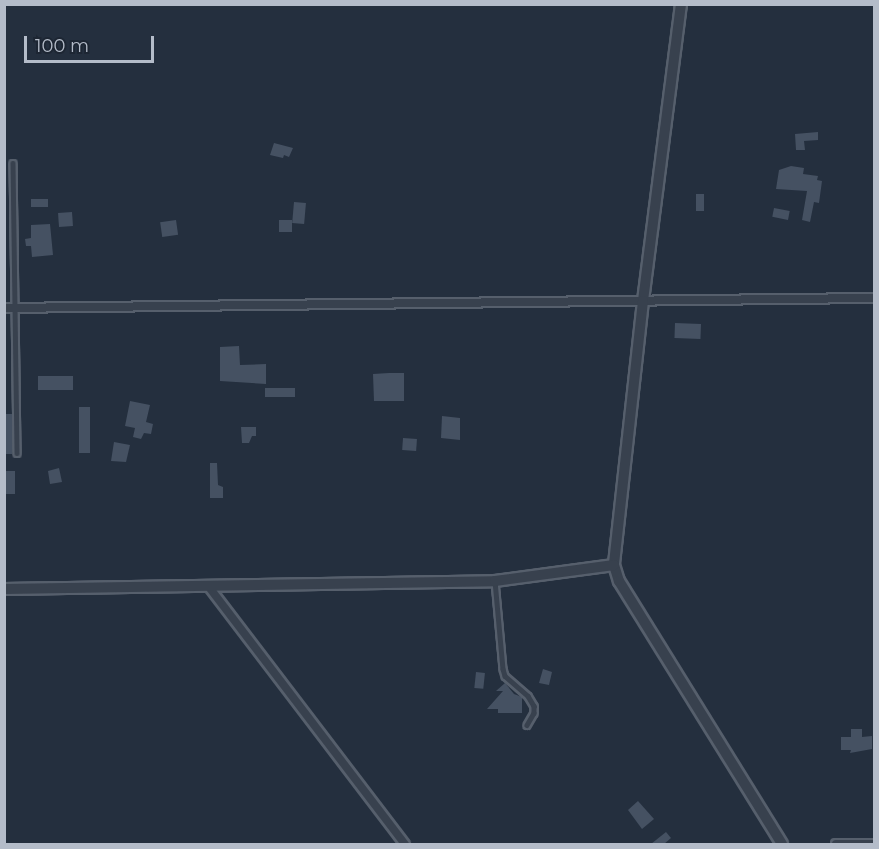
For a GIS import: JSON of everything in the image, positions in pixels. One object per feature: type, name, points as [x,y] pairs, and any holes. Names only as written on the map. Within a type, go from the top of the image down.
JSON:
[{"type":"street","points":[[681,4],[643,301],[614,565],[618,581],[782,844]]},
{"type":"street","points":[[4,308],[874,297]]},
{"type":"street","points":[[4,589],[495,581],[614,565]]},
{"type":"street","points":[[209,587],[405,844]]},
{"type":"street","points":[[836,844],[874,844]]},
{"type":"lane","points":[[13,163],[17,453]]},
{"type":"lane","points":[[495,581],[502,669],[505,676],[528,696],[534,706],[534,713],[527,725]]},
{"type":"building","points":[[818,132],[818,140],[804,141],[805,150],[796,150],[795,134]]},
{"type":"building","points":[[274,143],[293,148],[289,157],[270,155]]},
{"type":"building","points":[[791,166],[804,168],[803,174],[818,176],[817,180],[822,181],[819,203],[814,202],[810,222],[802,220],[807,191],[776,189],[779,170]]},
{"type":"building","points":[[696,194],[704,194],[704,211],[696,211]]},
{"type":"building","points":[[31,199],[48,199],[48,207],[31,207]]},
{"type":"building","points":[[294,202],[306,203],[304,224],[292,223]]},
{"type":"building","points":[[774,208],[790,211],[788,220],[772,217]]},
{"type":"building","points":[[72,212],[73,226],[59,227],[58,213]]},
{"type":"building","points":[[176,220],[178,235],[162,237],[160,222]]},
{"type":"building","points":[[279,220],[292,220],[292,232],[279,232]]},
{"type":"building","points":[[50,224],[53,255],[32,257],[31,246],[26,246],[25,239],[31,238],[31,225]]},
{"type":"building","points":[[675,323],[701,324],[700,339],[674,338]]},
{"type":"building","points":[[239,346],[240,365],[266,364],[266,384],[220,381],[220,347]]},
{"type":"building","points":[[404,373],[404,401],[374,401],[373,374]]},
{"type":"building","points":[[38,376],[73,376],[73,390],[38,390]]},
{"type":"building","points":[[265,388],[295,388],[295,397],[265,397]]},
{"type":"building","points":[[130,401],[150,405],[146,422],[153,424],[151,434],[144,433],[141,439],[133,437],[135,428],[125,426]]},
{"type":"building","points":[[79,407],[90,407],[90,453],[79,453]]},
{"type":"building","points":[[4,414],[12,414],[12,454],[4,454]]},
{"type":"building","points":[[442,416],[460,418],[460,440],[441,438]]},
{"type":"building","points":[[241,427],[256,427],[256,436],[252,436],[249,443],[242,443]]},
{"type":"building","points":[[403,438],[417,439],[416,451],[402,450]]},
{"type":"building","points":[[114,442],[130,445],[126,462],[111,461]]},
{"type":"building","points":[[210,463],[217,463],[218,485],[223,487],[223,498],[210,498]]},
{"type":"building","points":[[59,468],[62,482],[50,484],[48,471]]},
{"type":"building","points":[[4,471],[15,471],[15,494],[4,494]]},
{"type":"building","points":[[543,669],[552,672],[549,685],[539,683]]},
{"type":"building","points":[[476,672],[485,673],[483,689],[474,688]]},
{"type":"building","points":[[505,683],[514,694],[522,697],[522,713],[498,713],[498,709],[487,709],[503,691],[496,691]]},
{"type":"building","points":[[851,729],[862,729],[862,737],[872,736],[872,749],[850,753],[851,750],[841,750],[841,737],[851,737]]},
{"type":"building","points":[[638,801],[654,819],[642,829],[628,810]]},
{"type":"building","points":[[666,832],[671,838],[664,844],[651,844]]}]
